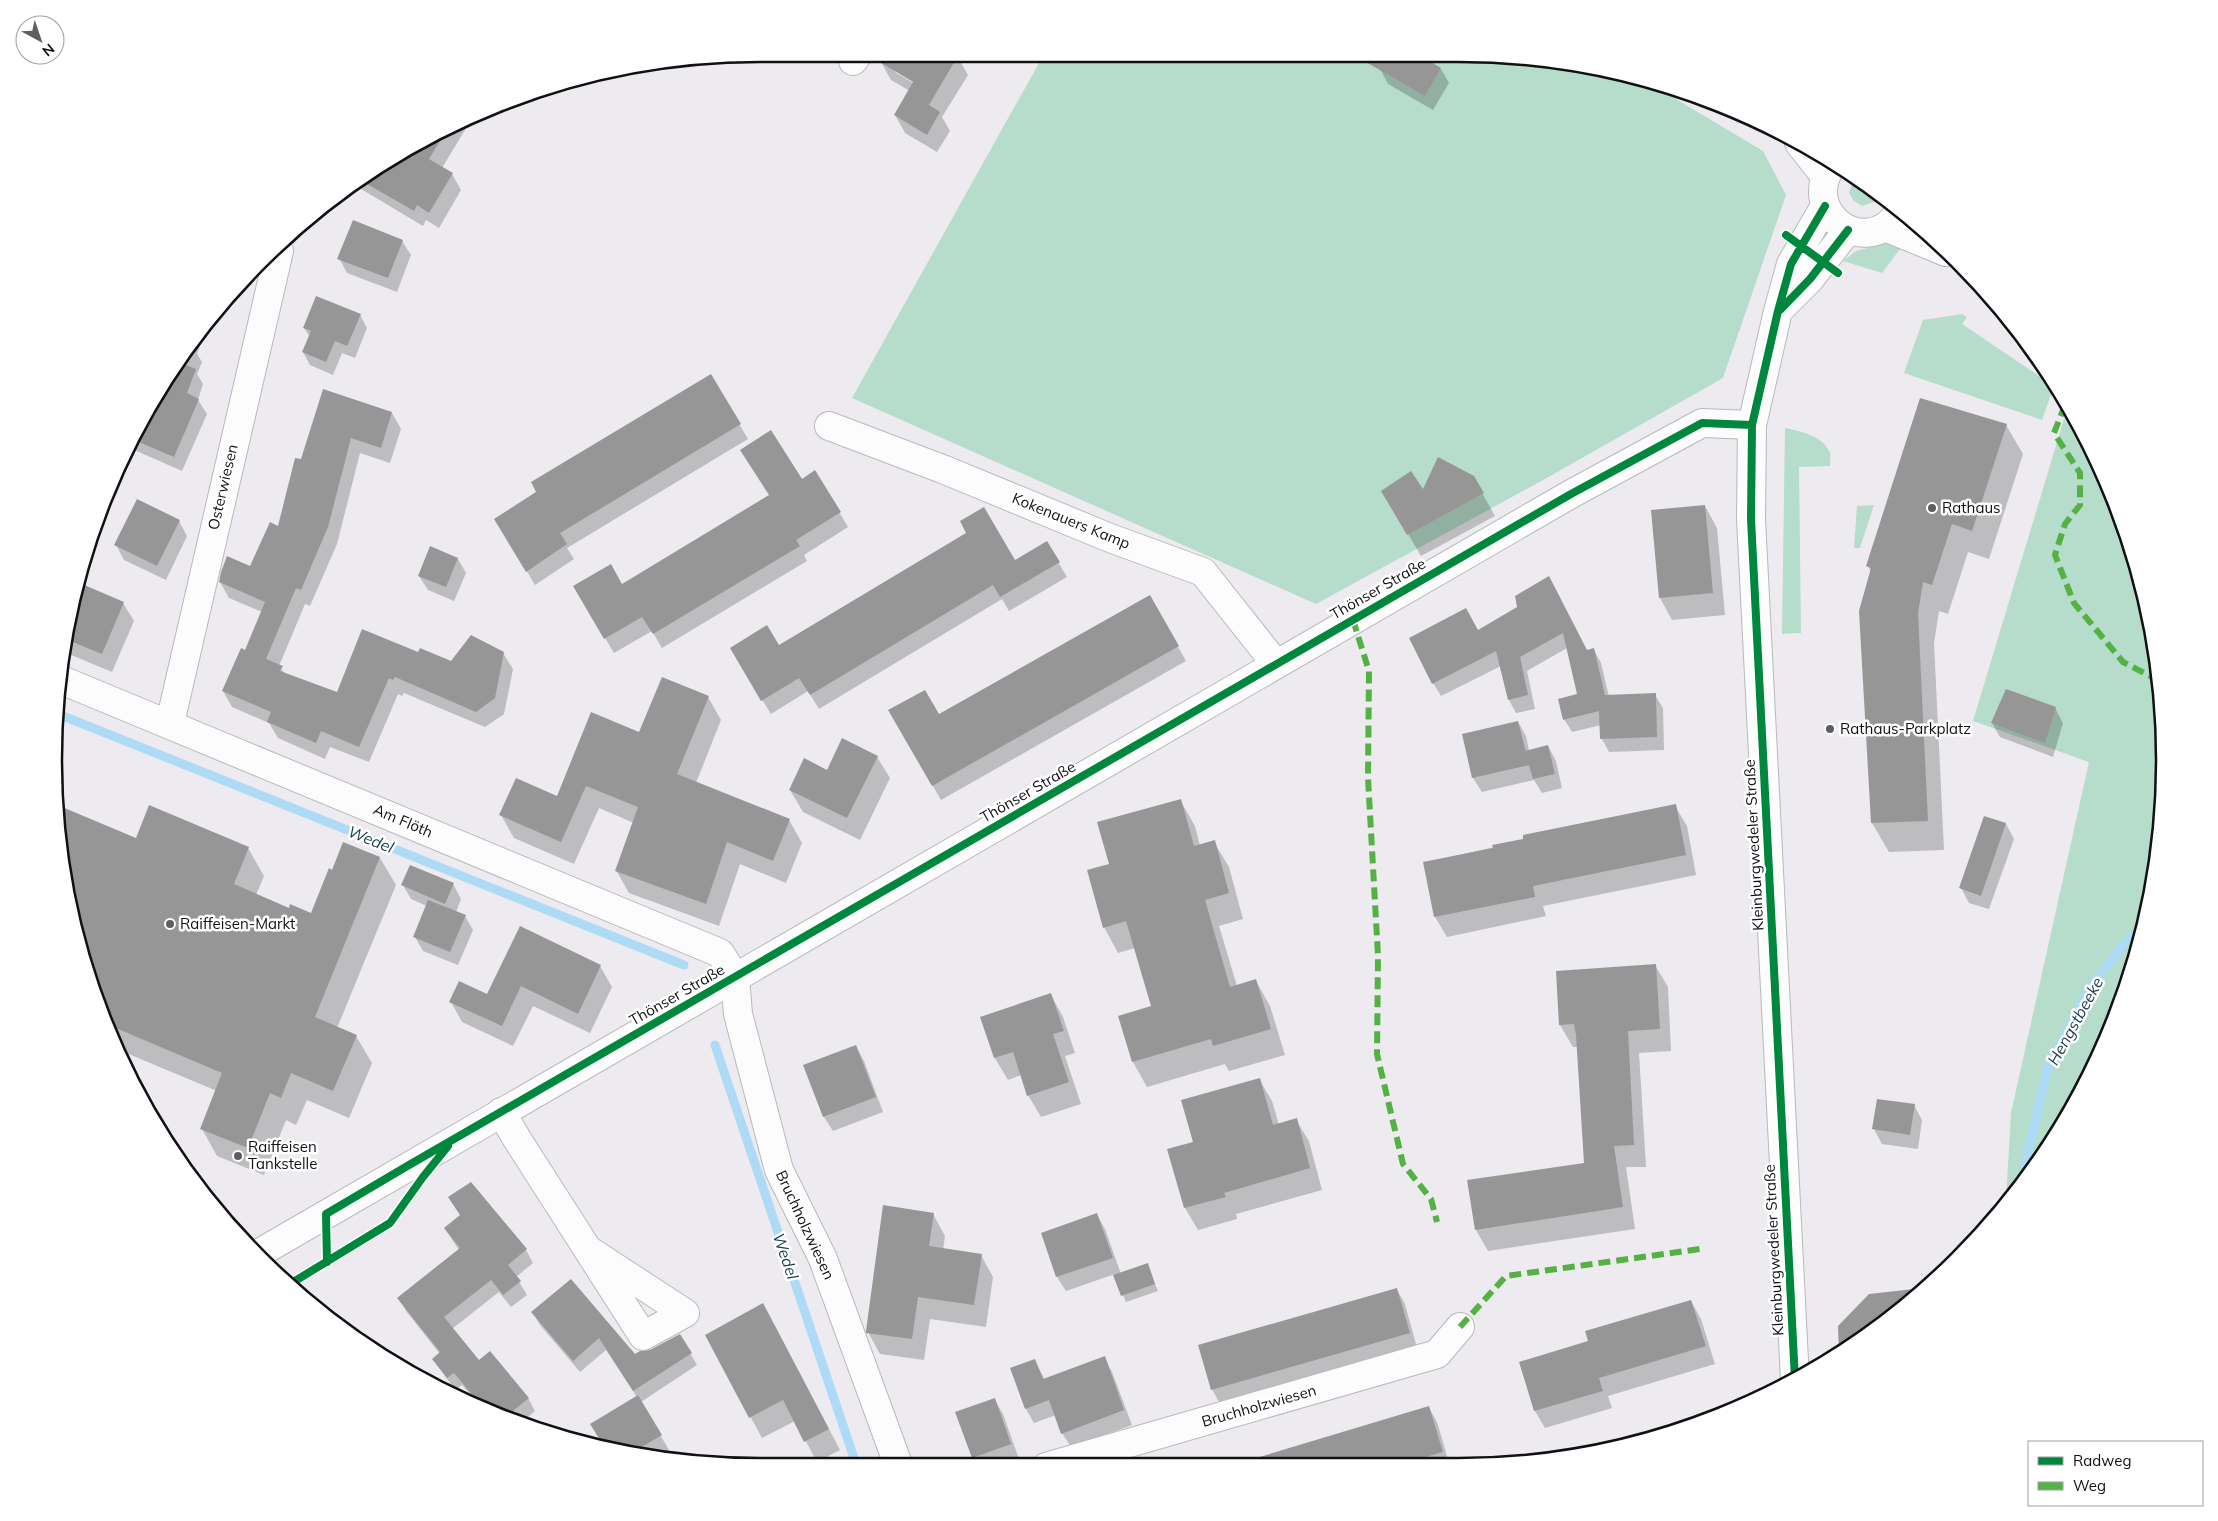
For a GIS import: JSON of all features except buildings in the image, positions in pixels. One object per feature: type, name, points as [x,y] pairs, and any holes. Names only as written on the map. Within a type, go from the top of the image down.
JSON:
[{"type":"street","points":[[1828,170],[1823,196],[1825,206],[1834,220],[1848,230],[1860,233],[1873,232],[1891,221],[1919,237]]},
{"type":"street","name":"Kleinburgwedeler Straße","points":[[1795,1371],[1751,519],[1752,426],[1778,311],[1791,264],[1825,206]]},
{"type":"street","points":[[1778,311],[1810,279],[1848,230]]},
{"type":"street","name":"Osterwiesen","points":[[170,723],[270,265]]},
{"type":"street","name":"Thönser Straße","points":[[264,1250],[1540,512],[1702,423],[1752,426]]},
{"type":"street","name":"Kokenauers Kamp","points":[[829,426],[945,470],[1110,538],[1203,572],[1276,664]]},
{"type":"street","name":"Am Flöth","points":[[67,682],[170,723],[720,953],[735,977]]},
{"type":"street","name":"Bruchholzwiesen","points":[[735,977],[738,1014],[779,1170],[824,1259],[896,1458]]},
{"type":"street","points":[[501,1112],[590,1252]]},
{"type":"street","name":"Bruchholzwiesen","points":[[1077,1458],[1437,1354],[1460,1327]]},
{"type":"green space","points":[[1040,62],[1458,62],[1549,68],[1594,76],[1638,86],[1672,97],[1763,151],[1786,195],[1723,378],[1545,479],[1316,604],[852,398]]},
{"type":"green space","points":[[1852,185],[1875,202],[1862,206],[1854,201],[1849,193]]},
{"type":"green space","points":[[1886,243],[1903,245],[1882,273],[1843,261],[1856,251]]},
{"type":"green space","points":[[1962,314],[1967,317],[1962,324],[2040,377],[2051,394],[2042,420],[1904,373],[1923,320]]},
{"type":"green space","points":[[2065,417],[2084,452],[2102,493],[2132,580],[2150,669],[2156,760],[2154,806],[2150,852],[2132,941],[2102,1028],[2084,1069],[2062,1110],[2038,1148],[2007,1190],[2011,1113],[2089,762],[1973,721]]},
{"type":"green space","points":[[1785,428],[1811,435],[1823,442],[1830,453],[1830,466],[1799,467],[1801,633],[1782,634]]},
{"type":"green space","points":[[1874,505],[1860,548],[1854,548],[1857,506]]},
{"type":"waterway","name":"Wedel","points":[[64,716],[684,965]]},
{"type":"waterway","name":"Hengstbeeke","points":[[2025,1166],[2048,1066],[2090,987],[2133,935]]},
{"type":"waterway","name":"Wedel","points":[[715,1045],[854,1458]]},
{"type":"marked path","points":[[2062,412],[2054,433],[2080,473],[2080,505],[2065,524],[2055,555],[2074,603],[2123,662],[2151,676]]},
{"type":"marked path","points":[[1353,620],[1369,671],[1368,778],[1378,956],[1377,1054],[1403,1164],[1431,1199],[1437,1222]]},
{"type":"marked path","points":[[1460,1327],[1506,1276],[1700,1249]]},
{"type":"cycle path","points":[[1795,1371],[1751,519],[1752,425],[1778,311],[1791,264],[1825,206]]},
{"type":"cycle path","points":[[1780,310],[1810,279],[1848,230]]},
{"type":"cycle path","points":[[1786,235],[1838,273]]},
{"type":"cycle path","points":[[327,1262],[326,1214],[409,1165],[1571,494],[1702,423],[1752,425]]},
{"type":"cycle path","points":[[295,1281],[390,1223],[448,1146]]},
{"type":"place","name":"Rathaus","points":[[1932,508]]},
{"type":"place","name":"Rathaus-Parkplatz","points":[[1830,729]]},
{"type":"place","name":"Raiffeisen-Markt","points":[[170,924]]},
{"type":"place","name":"Raiffeisen Tankstelle","points":[[238,1156]]}]
